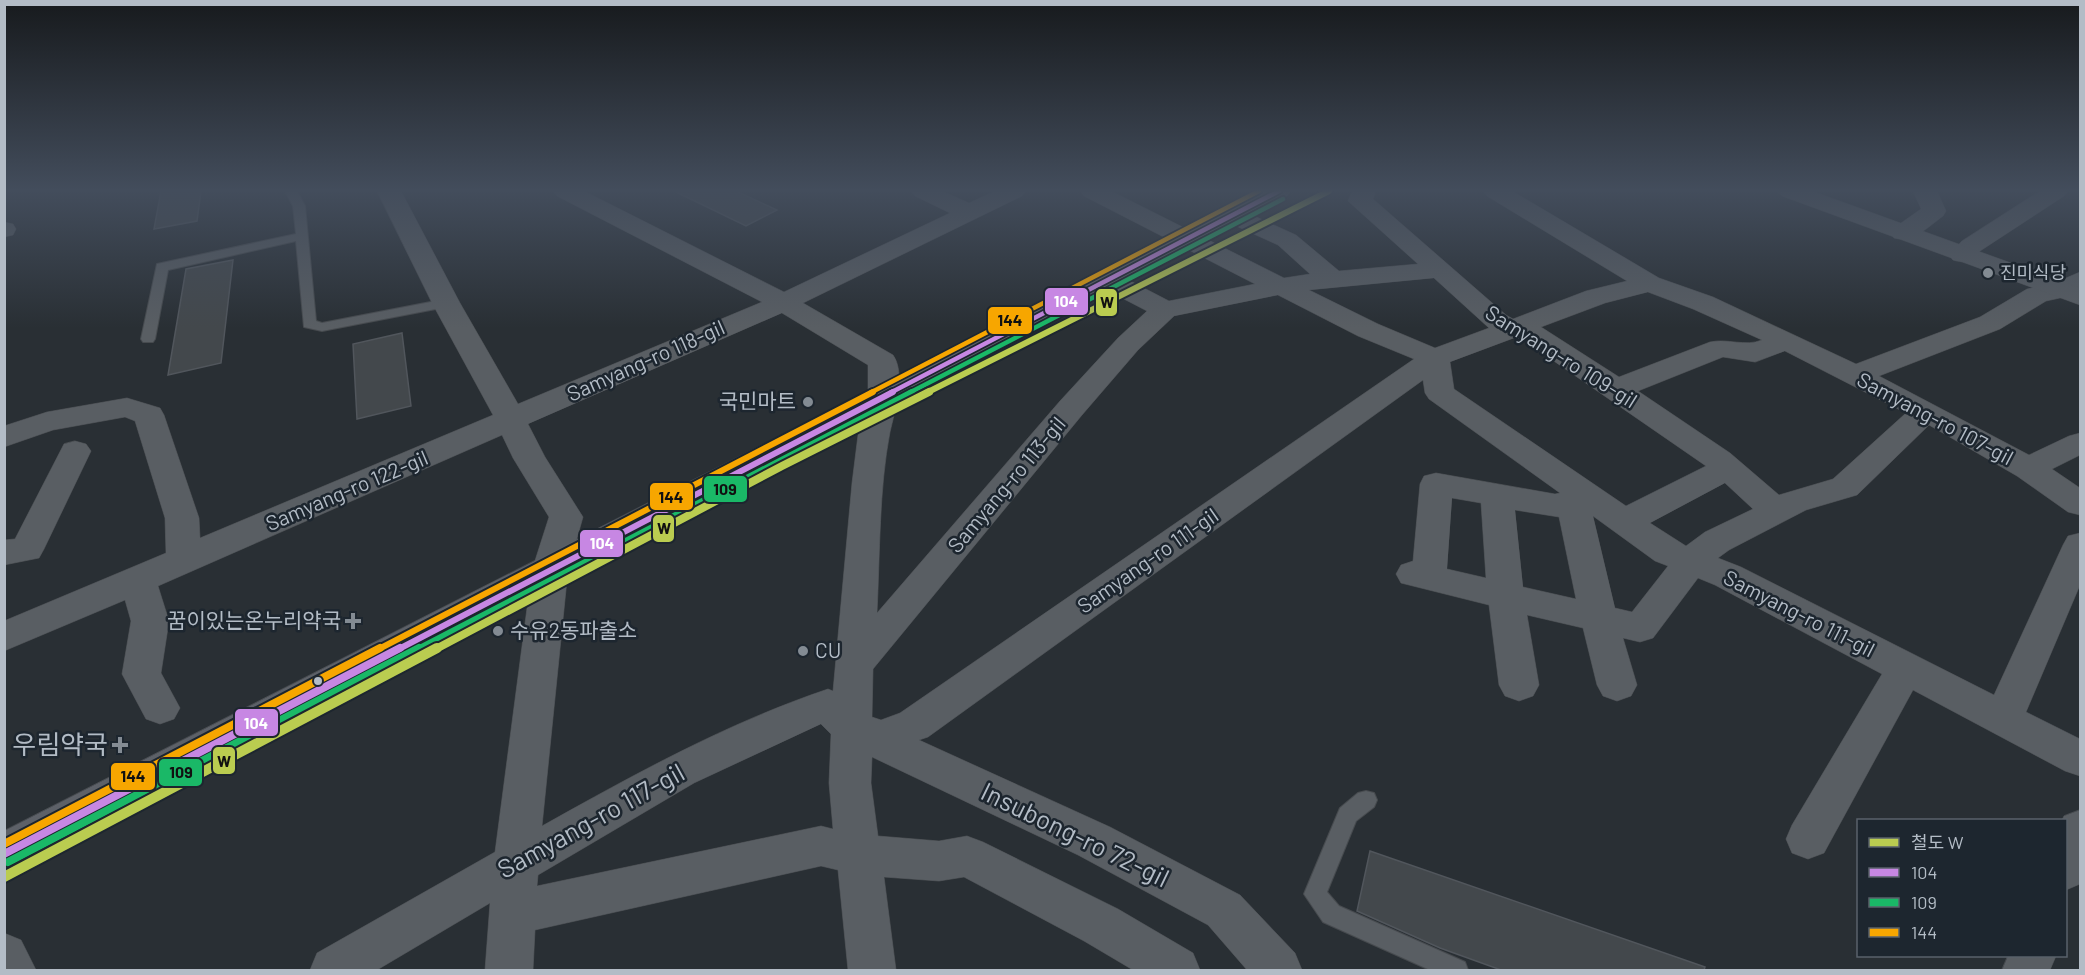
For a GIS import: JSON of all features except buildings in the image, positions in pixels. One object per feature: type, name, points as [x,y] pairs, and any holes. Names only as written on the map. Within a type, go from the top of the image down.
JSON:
[{"type":"main road","points":[[4,854],[1192,236]]},
{"type":"street","points":[[412,236],[511,420],[529,458],[566,517],[550,570],[516,863],[509,970]]},
{"type":"street","points":[[653,236],[782,303],[883,361],[883,397],[874,435],[868,483],[854,665],[850,783],[872,970]]},
{"type":"street","name":"Samyang-ro 118-gil","points":[[511,420],[782,303],[921,236]]},
{"type":"street","points":[[1182,236],[1368,330],[1435,358],[1596,297],[1650,284]]},
{"type":"street","points":[[1279,236],[1287,240],[1332,279]]},
{"type":"street","name":"Samyang-ro 109-gil","points":[[1401,236],[1496,321],[1513,329],[1531,333],[1616,389],[1728,468],[1776,511]]},
{"type":"street","name":"Samyang-ro 107-gil","points":[[1571,236],[1650,284],[1703,303],[1786,341],[1926,411],[2028,468],[2080,504]]},
{"type":"street","points":[[1912,236],[1962,255],[2074,289]]},
{"type":"street","points":[[1962,255],[1986,236]]},
{"type":"street","points":[[1108,280],[1165,309],[1332,279],[1440,270]]},
{"type":"street","points":[[1852,376],[1990,322],[2037,295],[2074,289]]},
{"type":"street","name":"Samyang-ro 113-gil","points":[[854,665],[1071,408],[1128,344],[1165,309]]},
{"type":"street","points":[[1616,389],[1720,348],[1755,353],[1786,341]]},
{"type":"street","name":"Samyang-ro 111-gil","points":[[851,728],[881,737],[914,725],[1435,358],[1440,393],[1579,498],[1623,522],[1667,552],[1728,576],[2080,759]]},
{"type":"street","points":[[4,437],[47,422],[127,407],[149,415],[182,518],[183,561]]},
{"type":"street","name":"Samyang-ro 111-gil","points":[[1692,560],[1717,541],[1794,502],[1845,487],[1926,411]]},
{"type":"street","name":"Samyang-ro 122-gil","points":[[4,638],[511,420]]},
{"type":"street","points":[[2028,468],[2080,443]]},
{"type":"street","points":[[4,553],[27,549],[75,451]]},
{"type":"street","points":[[1623,522],[1728,468]]},
{"type":"street","points":[[1617,685],[1599,618],[1579,498],[1556,506],[1436,484],[1421,576],[1506,597],[1599,618],[1640,628],[1692,560]]},
{"type":"street","points":[[1497,495],[1506,597],[1519,685]]},
{"type":"street","points":[[2003,719],[2080,545]]},
{"type":"street","points":[[138,581],[150,621],[141,674],[160,708]]},
{"type":"street","points":[[1808,838],[1905,669]]},
{"type":"street","name":"Samyang-ro 117-gil","points":[[334,970],[679,770],[798,716],[828,705],[851,728]]},
{"type":"street","name":"Insubong-ro 72-gil","points":[[851,728],[1094,841],[1224,910],[1278,970]]},
{"type":"street","points":[[2067,866],[2080,830]]},
{"type":"street","name":"Samyang-ro 117-gil","points":[[513,914],[821,846],[858,855]]},
{"type":"street","points":[[858,855],[939,861],[967,856],[1101,925],[1176,970]]},
{"type":"street","points":[[4,956],[12,970]]},
{"type":"lane","points":[[148,339],[162,267],[300,236]]},
{"type":"lane","points":[[302,236],[309,324],[322,327],[446,303]]},
{"type":"lane","points":[[1366,800],[1348,815],[1315,894],[1331,914],[1456,970]]},
{"type":"rail line","name":"W","points":[[4,877],[782,466],[1238,236]]},
{"type":"transit line","name":"144","points":[[4,844],[1172,236]]},
{"type":"transit line","name":"104","points":[[4,854],[1192,236]]},
{"type":"transit line","name":"109","points":[[8,862],[1211,236]]},
{"type":"place","name":"진미식당","points":[[1988,273]]},
{"type":"place","name":"국민마트","points":[[808,402]]},
{"type":"place","name":"꿈이있는온누리약국","points":[[353,621]]},
{"type":"place","name":"수유2동파출소","points":[[498,631]]},
{"type":"place","name":"CU","points":[[803,651]]},
{"type":"place","name":"우림약국","points":[[120,745]]}]
